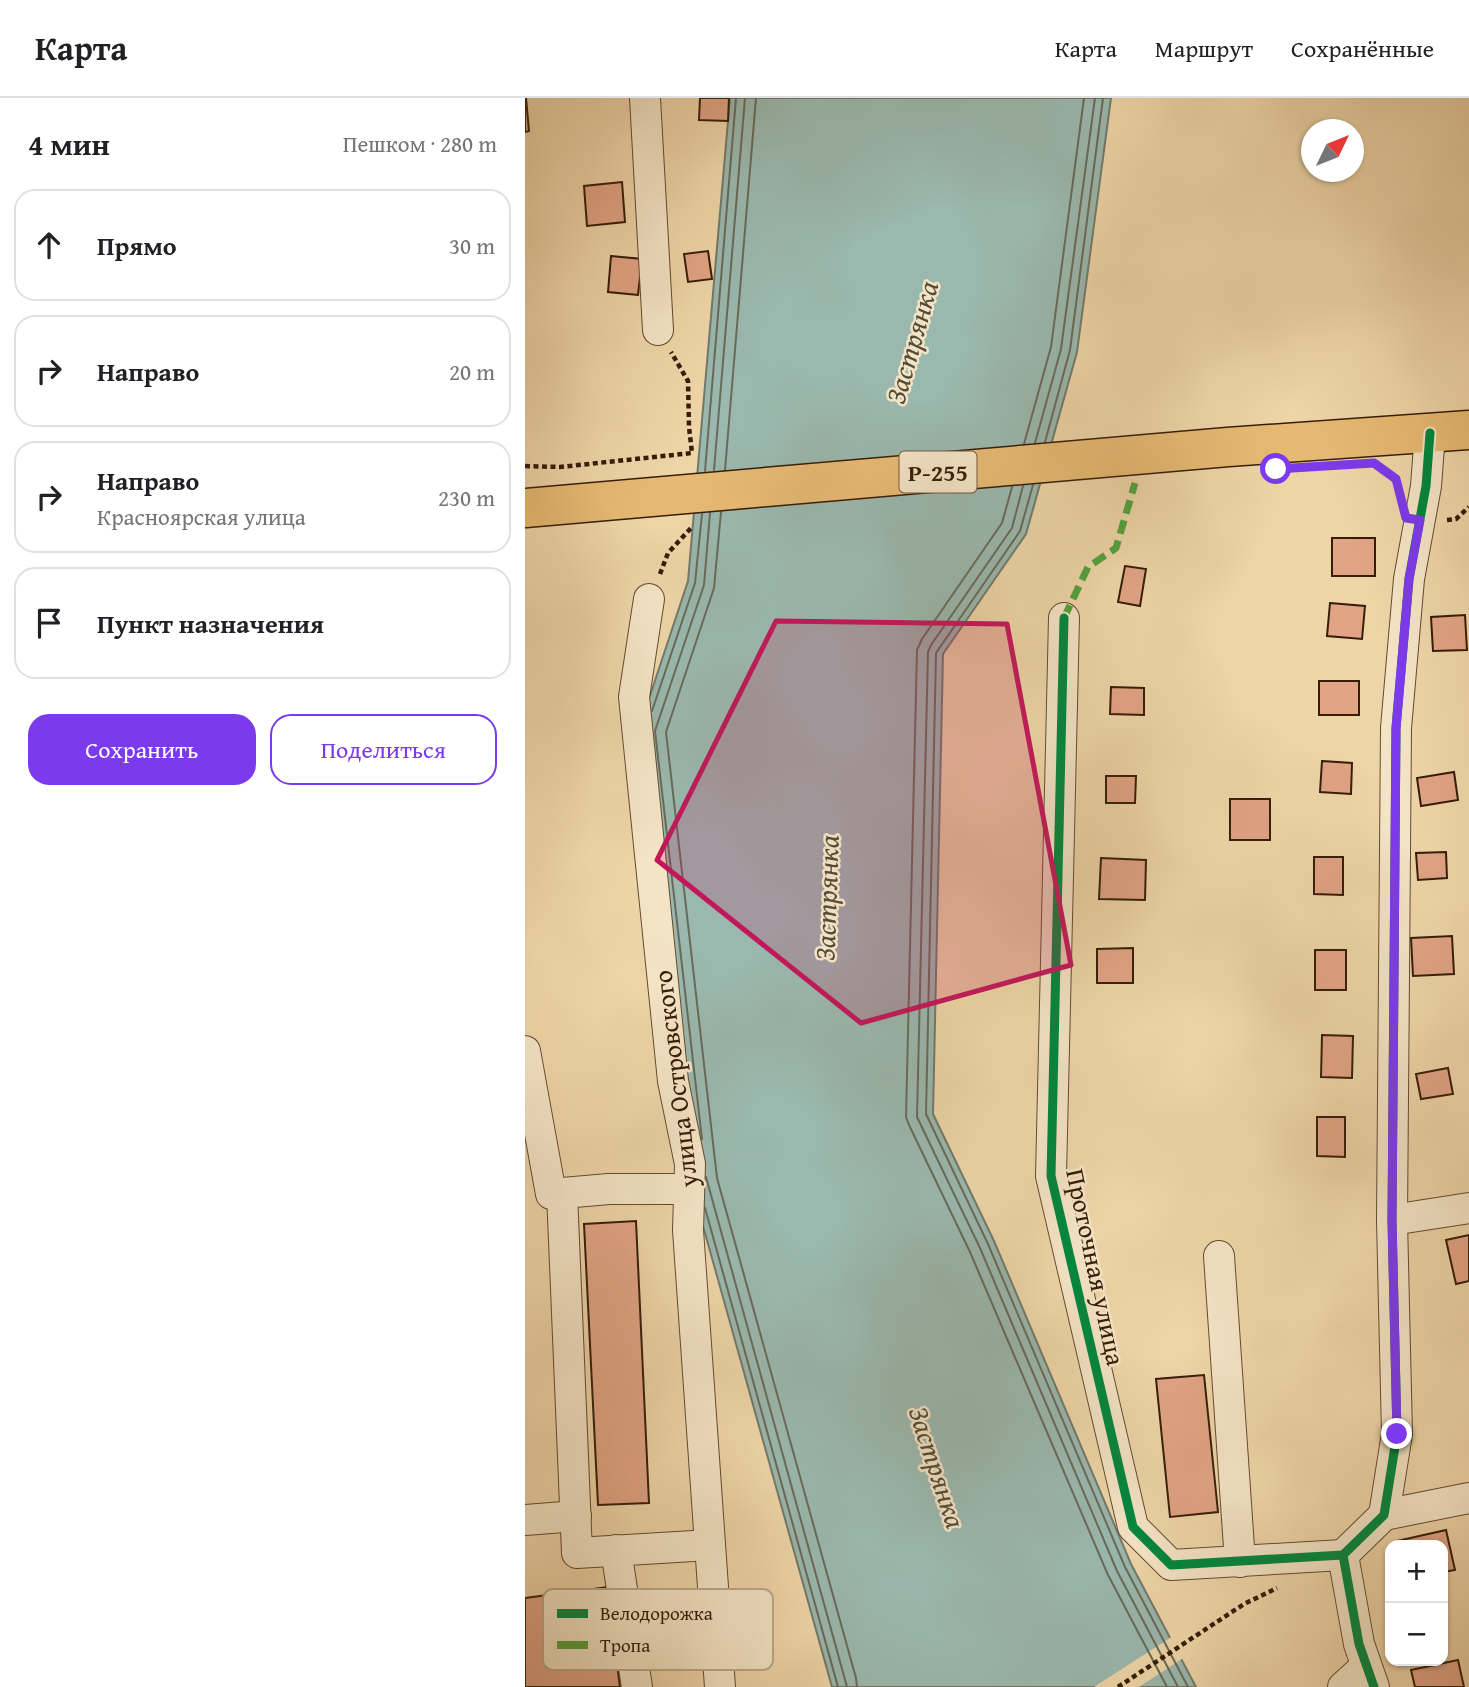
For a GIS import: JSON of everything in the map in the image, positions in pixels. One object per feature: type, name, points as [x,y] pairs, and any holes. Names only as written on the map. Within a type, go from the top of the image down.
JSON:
[{"type":"highway","name":"Р-255","points":[[525,508],[1228,447],[1469,430]]},
{"type":"street","points":[[645,98],[658,330]]},
{"type":"street","points":[[1384,1515],[1397,1434],[1392,1220],[1396,728],[1409,579],[1426,486],[1430,433]]},
{"type":"street","name":"улица Островского","points":[[649,599],[634,697],[673,1081],[690,1164],[688,1230],[713,1589]]},
{"type":"street","name":"Проточная улица","points":[[1064,618],[1051,1176],[1133,1527],[1171,1565],[1343,1555]]},
{"type":"street","points":[[525,1051],[546,1193],[576,1516],[577,1553],[710,1545]]},
{"type":"street","points":[[546,1193],[609,1189],[689,1189]]},
{"type":"street","points":[[1392,1220],[1469,1208]]},
{"type":"street","points":[[1219,1256],[1240,1562]]},
{"type":"street","points":[[1343,1687],[1370,1676],[1359,1644],[1343,1555],[1384,1515],[1469,1498]]},
{"type":"street","points":[[525,1520],[576,1516]]},
{"type":"street","points":[[616,1550],[622,1589]]},
{"type":"path","points":[[525,466],[560,467],[692,453],[688,381],[658,330]]},
{"type":"path","points":[[1374,463],[1396,479],[1406,518],[1457,519],[1469,507]]},
{"type":"path","points":[[669,553],[697,521]]},
{"type":"path","points":[[1118,1687],[1244,1604]]},
{"type":"highlighted area","points":[[776,621],[1007,624],[1071,965],[861,1023],[657,860]]},
{"type":"water","name":"Застрянка","points":[[730,98],[1111,98],[1077,352],[1026,534],[943,654],[933,1114],[994,1241],[1131,1564],[1196,1687],[832,1687],[691,1183],[639,729],[688,581]]},
{"type":"pier","points":[[1173,1636],[1185,1657],[1139,1687],[1094,1687]]},
{"type":"building","points":[[525,98],[529,131],[525,132]]},
{"type":"building","points":[[700,98],[729,98],[728,121],[699,120]]},
{"type":"building","points":[[622,182],[625,222],[587,226],[584,186]]},
{"type":"building","points":[[708,251],[712,279],[688,282],[684,254]]},
{"type":"building","points":[[611,256],[642,259],[638,295],[608,292]]},
{"type":"building","points":[[1332,538],[1375,538],[1375,576],[1332,576]]},
{"type":"building","points":[[1125,566],[1146,569],[1140,606],[1118,602]]},
{"type":"building","points":[[1330,603],[1365,606],[1362,639],[1327,636]]},
{"type":"building","points":[[1465,615],[1467,650],[1433,651],[1431,617]]},
{"type":"building","points":[[1319,681],[1359,681],[1359,715],[1319,715]]},
{"type":"building","points":[[1111,687],[1144,688],[1144,715],[1110,714]]},
{"type":"building","points":[[1322,761],[1352,763],[1351,794],[1320,792]]},
{"type":"building","points":[[1454,772],[1458,800],[1421,806],[1417,778]]},
{"type":"building","points":[[1106,776],[1136,776],[1135,803],[1106,803]]},
{"type":"building","points":[[1230,799],[1270,799],[1270,840],[1230,840]]},
{"type":"building","points":[[1446,852],[1447,878],[1418,880],[1416,853]]},
{"type":"building","points":[[1314,857],[1343,857],[1343,895],[1314,894]]},
{"type":"building","points":[[1101,858],[1146,860],[1145,900],[1099,899]]},
{"type":"building","points":[[1452,936],[1454,974],[1413,976],[1411,938]]},
{"type":"building","points":[[1133,948],[1133,983],[1097,983],[1097,949]]},
{"type":"building","points":[[1315,950],[1346,950],[1346,990],[1315,990]]},
{"type":"building","points":[[1322,1035],[1353,1036],[1352,1078],[1321,1077]]},
{"type":"building","points":[[1448,1068],[1453,1094],[1421,1099],[1416,1074]]},
{"type":"building","points":[[1317,1117],[1345,1117],[1345,1157],[1317,1156]]},
{"type":"building","points":[[636,1221],[649,1503],[598,1505],[584,1224]]},
{"type":"building","points":[[1469,1235],[1469,1281],[1456,1284],[1446,1240]]},
{"type":"building","points":[[1204,1375],[1218,1512],[1170,1517],[1156,1379]]},
{"type":"building","points":[[1446,1530],[1455,1570],[1448,1571],[1448,1540],[1401,1540]]},
{"type":"building","points":[[543,1596],[543,1670],[618,1670],[620,1687],[525,1687],[525,1598]]},
{"type":"building","points":[[1458,1660],[1464,1687],[1415,1687],[1411,1670],[1448,1666],[1448,1662]]},
{"type":"marked path","points":[[1064,618],[1088,567],[1116,548],[1135,483]]},
{"type":"cycle path","points":[[1374,1687],[1359,1644],[1343,1555],[1384,1515],[1397,1434],[1392,1220],[1396,728],[1409,579],[1426,486],[1430,433]]},
{"type":"cycle path","points":[[1064,618],[1051,1176],[1133,1527],[1171,1565],[1343,1555]]},
{"type":"route","points":[[1276,469],[1374,463],[1396,479],[1406,518],[1420,520],[1409,579],[1396,728],[1392,1220],[1397,1434]]}]
